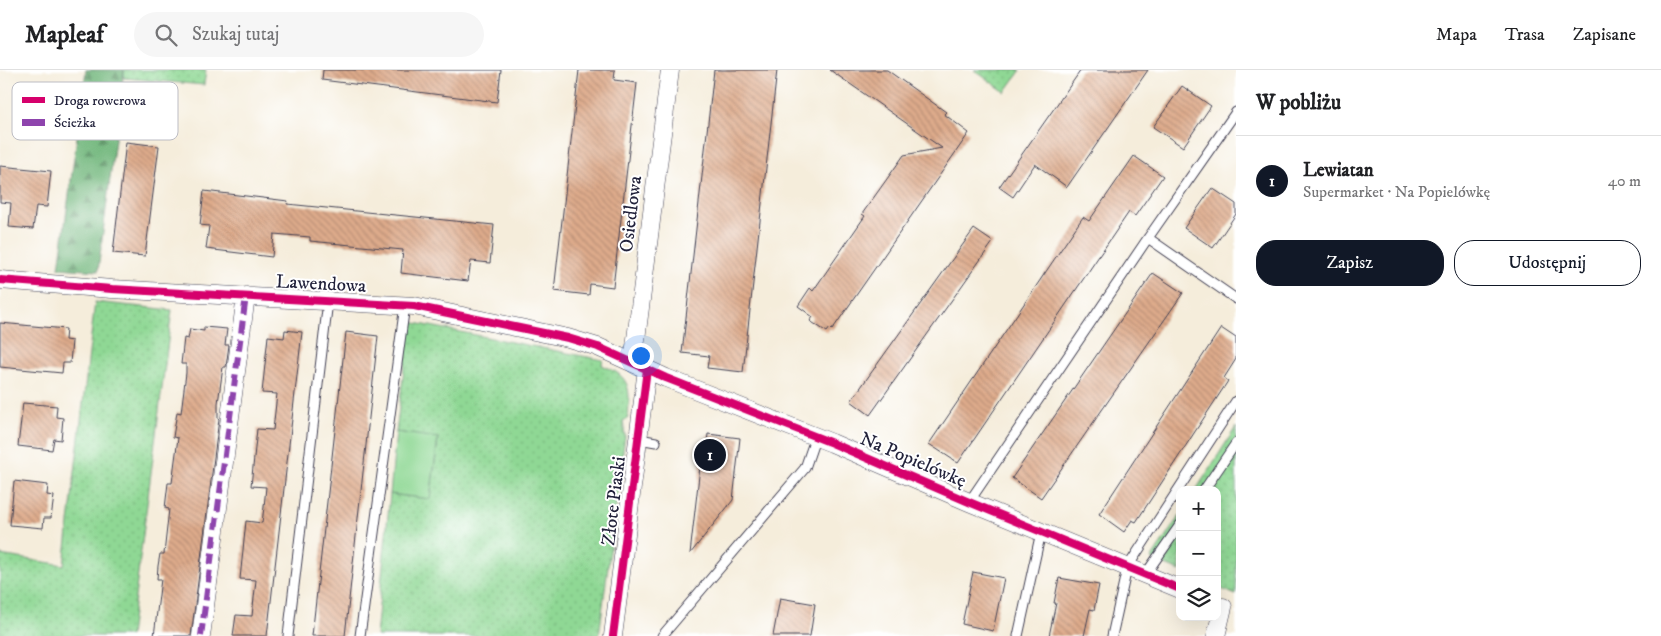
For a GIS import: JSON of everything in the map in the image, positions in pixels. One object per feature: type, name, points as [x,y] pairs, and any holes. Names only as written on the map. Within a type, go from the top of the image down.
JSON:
[{"type":"street","name":"Osiedlowa","points":[[640,366],[670,70]]},
{"type":"street","name":"Lawendowa","points":[[0,280],[112,289],[405,305],[568,338],[598,347],[640,366]]},
{"type":"street","points":[[201,636],[246,296]]},
{"type":"street","name":"Na Popielówkę","points":[[640,366],[816,436],[1176,588]]},
{"type":"street","name":"Złote Piaski","points":[[613,636],[639,439],[640,366]]},
{"type":"street","points":[[1216,636],[1225,608]]},
{"type":"lane","points":[[969,502],[1236,112]]},
{"type":"lane","points":[[1148,238],[1236,299]]},
{"type":"lane","points":[[288,636],[328,301]]},
{"type":"lane","points":[[360,636],[405,305]]},
{"type":"lane","points":[[1112,636],[1127,568],[1236,401]]},
{"type":"lane","points":[[662,636],[804,468],[816,436]]},
{"type":"lane","points":[[639,439],[656,442]]},
{"type":"lane","points":[[1207,486],[1236,443]]},
{"type":"lane","points":[[1145,575],[1176,531]]},
{"type":"lane","points":[[1018,636],[1041,532]]},
{"type":"green space","points":[[86,70],[124,70],[122,82],[84,82]]},
{"type":"green space","points":[[124,70],[206,70],[204,85],[124,78]]},
{"type":"green space","points":[[974,70],[1021,70],[1005,92]]},
{"type":"green space","points":[[76,140],[115,140],[98,271],[59,268]]},
{"type":"green space","points":[[95,302],[172,310],[130,636],[0,636],[0,555],[64,565]]},
{"type":"green space","points":[[410,322],[603,360],[602,365],[619,374],[624,379],[629,392],[628,418],[623,421],[625,436],[599,636],[376,636],[390,494],[430,499],[438,439],[396,432]]},
{"type":"green space","points":[[1236,427],[1236,595],[1221,589],[1221,486],[1199,486]]},
{"type":"green space","points":[[396,432],[438,438],[430,499],[390,494]]},
{"type":"green space","points":[[1176,521],[1176,569],[1151,559]]},
{"type":"building","points":[[323,70],[501,70],[497,102],[322,80]]},
{"type":"building","points":[[579,70],[615,70],[614,80],[637,83],[613,287],[590,284],[589,295],[554,291]]},
{"type":"building","points":[[714,70],[777,70],[743,372],[707,368],[709,356],[682,353]]},
{"type":"building","points":[[830,70],[887,70],[946,112],[944,114],[969,133],[832,330],[830,328],[827,332],[810,321],[813,317],[798,306],[810,288],[813,291],[865,216],[862,214],[904,155],[942,148]]},
{"type":"building","points":[[1081,70],[1148,70],[1067,187],[1035,164],[1013,197],[999,187]]},
{"type":"building","points":[[1182,86],[1211,106],[1183,147],[1153,127]]},
{"type":"building","points":[[126,142],[159,146],[145,256],[113,253]]},
{"type":"building","points":[[1134,156],[1163,176],[1135,216],[1129,212],[958,463],[929,444],[1083,217],[1089,221]]},
{"type":"building","points":[[0,166],[51,171],[47,207],[36,206],[33,229],[9,227],[11,203],[0,202]]},
{"type":"building","points":[[1212,188],[1236,204],[1236,214],[1213,248],[1184,228]]},
{"type":"building","points":[[204,191],[288,201],[287,204],[494,225],[490,263],[471,261],[468,281],[401,273],[403,250],[310,241],[310,237],[274,234],[272,257],[206,249],[209,226],[200,225]]},
{"type":"building","points":[[974,229],[993,242],[870,415],[851,401]]},
{"type":"building","points":[[1153,273],[1183,293],[1041,498],[1012,478]]},
{"type":"building","points":[[0,323],[66,329],[65,340],[72,341],[70,363],[63,363],[62,373],[0,367]]},
{"type":"building","points":[[204,327],[227,329],[225,345],[229,345],[226,367],[223,367],[218,403],[219,419],[191,636],[154,636],[161,579],[157,579],[158,566],[160,554],[164,554],[169,509],[165,508],[168,483],[172,483],[178,438],[173,437],[177,412],[181,413],[186,373],[186,364],[181,364],[184,338],[188,339],[190,329],[204,331]]},
{"type":"building","points":[[1221,328],[1236,338],[1236,359],[1224,378],[1228,381],[1136,522],[1132,520],[1124,532],[1099,514]]},
{"type":"building","points":[[285,330],[302,332],[267,636],[233,636],[236,615],[252,616],[256,580],[240,579],[246,521],[262,523],[264,507],[266,487],[251,486],[257,429],[273,430],[277,394],[262,393],[268,336],[284,338]]},
{"type":"building","points":[[346,332],[378,336],[345,636],[312,636]]},
{"type":"building","points":[[23,403],[57,406],[56,417],[63,418],[61,440],[54,439],[52,450],[18,446]]},
{"type":"building","points":[[708,434],[740,438],[733,500],[690,554],[701,458],[705,459]]},
{"type":"building","points":[[14,481],[48,485],[47,495],[54,496],[51,518],[44,518],[43,528],[10,525]]},
{"type":"building","points":[[973,572],[1004,578],[993,631],[962,624]]},
{"type":"building","points":[[1059,578],[1099,585],[1094,610],[1090,609],[1084,636],[1049,636]]},
{"type":"building","points":[[780,598],[815,604],[810,636],[773,636]]},
{"type":"marked path","points":[[201,636],[246,296]]},
{"type":"cycle path","points":[[0,280],[112,289],[414,306],[568,338],[598,347],[666,378],[832,443],[1176,587]]},
{"type":"cycle path","points":[[613,636],[647,369]]},
{"type":"place","name":"Lewiatan","points":[[710,455]]}]
